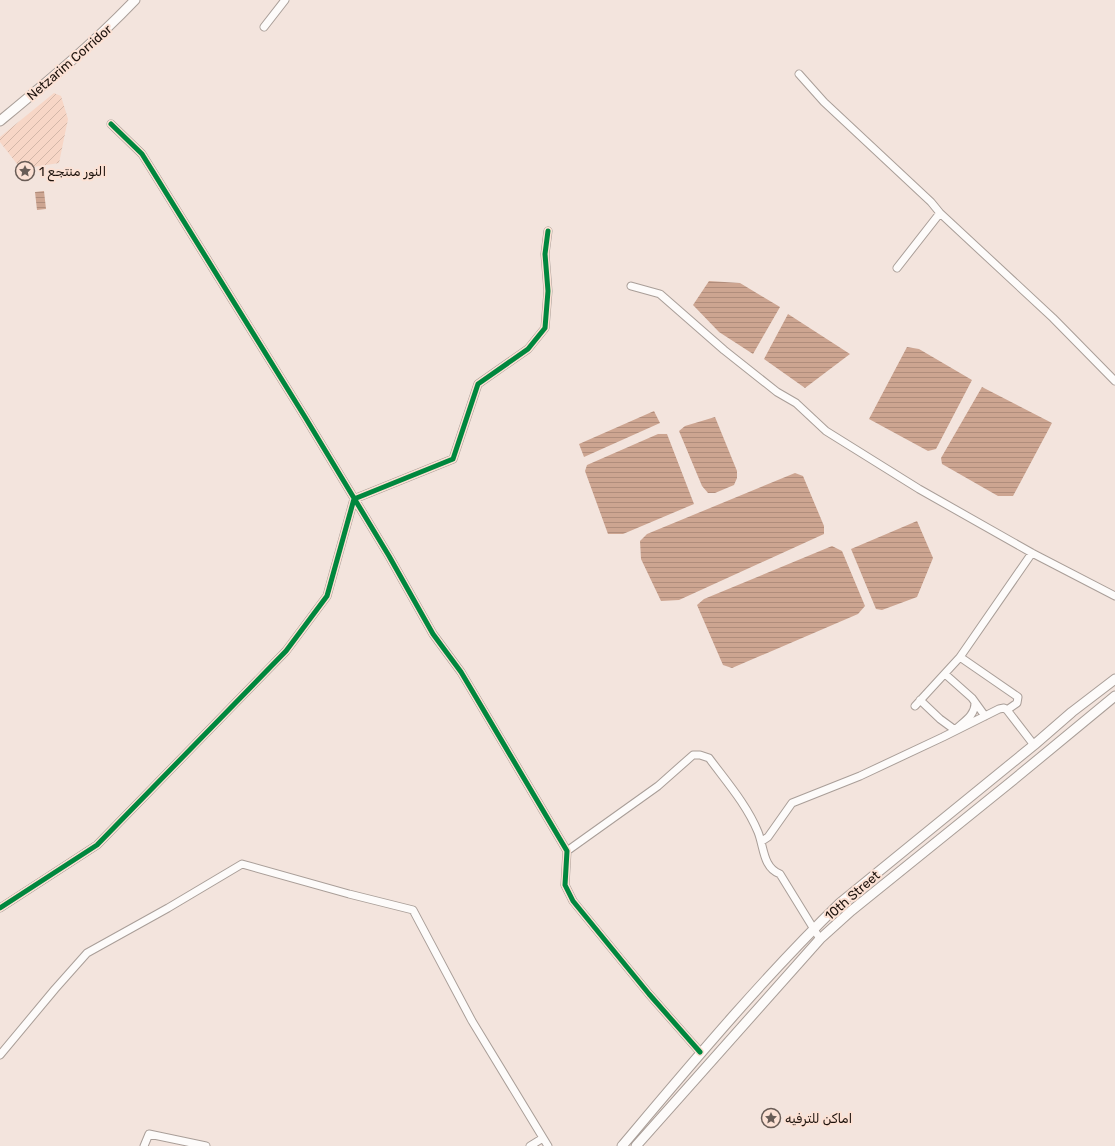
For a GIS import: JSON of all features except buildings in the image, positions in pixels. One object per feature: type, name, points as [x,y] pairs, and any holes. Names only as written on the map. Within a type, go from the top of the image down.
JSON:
[{"type":"main road","name":"Netzarim Corridor","points":[[0,121],[56,74],[135,0]]},
{"type":"main road","name":"10th Street","points":[[622,1146],[700,1052],[813,929],[840,903],[1034,746],[1072,712],[1115,680]]},
{"type":"main road","name":"10th Street","points":[[636,1146],[820,939],[851,911],[1115,696]]},
{"type":"street","points":[[264,27],[285,0]]},
{"type":"street","points":[[799,74],[824,102],[1053,318],[1115,381]]},
{"type":"street","points":[[111,124],[142,154],[305,417],[389,556],[433,634],[461,672],[567,851],[565,885],[573,901],[649,994],[700,1052]]},
{"type":"street","points":[[897,268],[940,213]]},
{"type":"street","points":[[354,499],[453,459],[478,384],[528,349],[545,328],[548,291],[545,254],[548,231]]},
{"type":"street","points":[[631,286],[660,294],[724,350],[777,392],[796,403],[826,431],[920,489],[1032,553],[1115,596]]},
{"type":"street","points":[[0,908],[97,845],[286,651],[327,596],[354,499]]},
{"type":"street","points":[[915,706],[960,657],[1032,553]]},
{"type":"street","points":[[960,657],[1018,697],[1017,702],[1007,710]]},
{"type":"street","points":[[944,674],[972,698],[985,716]]},
{"type":"street","points":[[920,700],[940,719],[955,730]]},
{"type":"street","points":[[955,730],[972,716],[975,710],[975,704]]},
{"type":"street","points":[[762,841],[768,837],[792,803],[860,776],[1002,708],[1007,710],[1034,746]]},
{"type":"street","points":[[567,851],[658,786],[693,755],[700,755],[709,758],[753,819],[762,841],[767,862],[772,871],[780,874],[820,939]]},
{"type":"street","points":[[0,1055],[54,989],[86,953],[168,908],[242,864],[413,910],[472,1021],[548,1146]]},
{"type":"street","points":[[144,1146],[149,1134],[206,1146]]},
{"type":"street","points":[[530,1146],[543,1138]]},
{"type":"shaded area","points":[[54,93],[61,96],[68,119],[59,163],[21,169],[0,142],[0,137]]},
{"type":"shaded area","points":[[44,191],[46,209],[37,210],[35,192]]},
{"type":"shaded area","points":[[709,281],[740,283],[780,307],[753,354],[719,332],[693,305]]},
{"type":"shaded area","points":[[788,314],[850,354],[805,388],[764,359]]},
{"type":"shaded area","points":[[907,347],[919,349],[972,380],[936,449],[928,451],[869,419]]},
{"type":"shaded area","points":[[982,387],[1052,423],[1013,496],[998,496],[942,464],[941,458]]},
{"type":"shaded area","points":[[654,411],[660,423],[584,457],[579,444]]},
{"type":"shaded area","points":[[715,417],[737,471],[737,478],[734,485],[715,493],[708,493],[702,486],[679,431],[685,426]]},
{"type":"shaded area","points":[[658,434],[667,434],[694,504],[623,534],[608,534],[585,471],[587,465]]},
{"type":"shaded area","points":[[795,473],[803,476],[824,526],[824,534],[679,600],[661,601],[641,559],[640,541],[647,534]]},
{"type":"shaded area","points":[[917,521],[933,558],[917,597],[882,610],[876,609],[851,549]]},
{"type":"shaded area","points":[[832,546],[842,551],[865,606],[858,614],[732,668],[723,665],[697,605],[704,599]]},
{"type":"cycle path","points":[[111,124],[142,154],[305,417],[389,556],[433,634],[461,672],[567,851],[565,885],[573,901],[649,994],[700,1052]]},
{"type":"cycle path","points":[[0,908],[97,845],[286,651],[327,596],[354,499],[453,459],[478,384],[528,349],[545,328],[548,291],[545,254],[548,231]]},
{"type":"place","name":"1 النور منتجع","points":[[25,171]]},
{"type":"place","name":"اماكن للترفيه","points":[[771,1118]]}]
